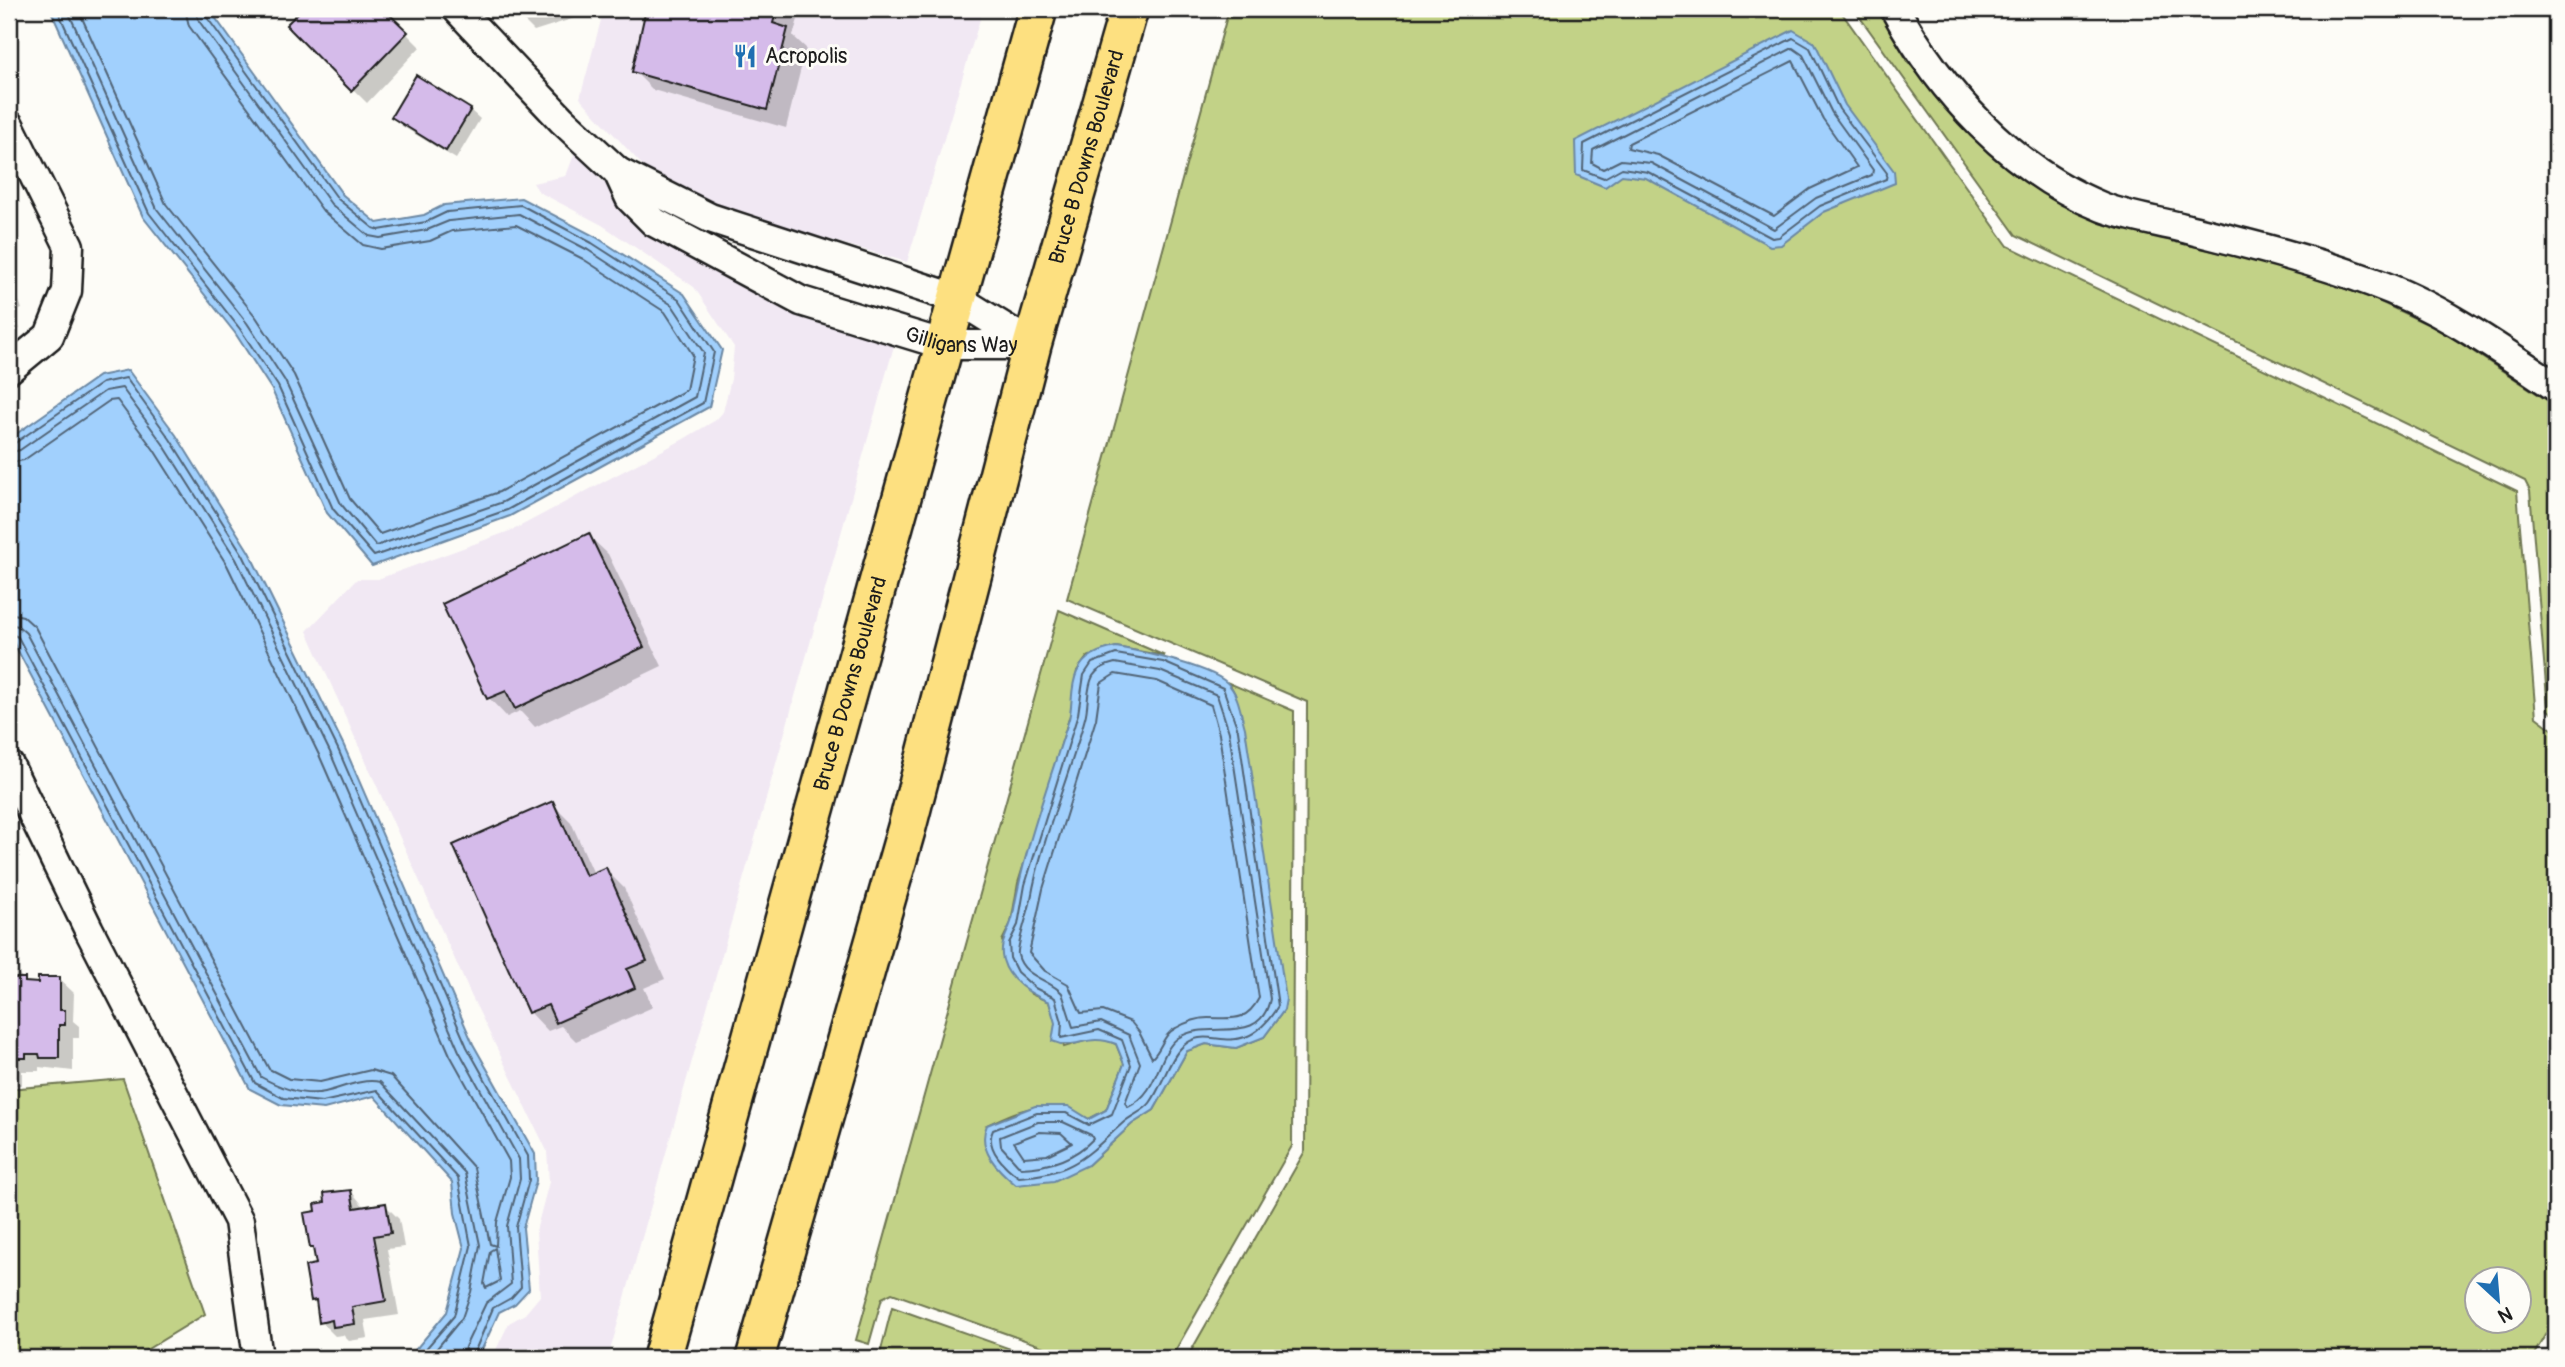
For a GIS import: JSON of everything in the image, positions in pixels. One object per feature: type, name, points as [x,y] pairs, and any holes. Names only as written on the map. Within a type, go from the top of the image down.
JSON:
[{"type":"main road","name":"Bruce B Downs Boulevard","points":[[662,1358],[1038,9]]},
{"type":"main road","name":"Bruce B Downs Boulevard","points":[[755,1358],[906,827],[1032,345],[1129,9]]},
{"type":"street","name":"Gilligans Way","points":[[457,9],[562,120],[618,172],[710,218],[958,299],[1032,345]]},
{"type":"street","points":[[1895,9],[1918,51],[1976,119],[2035,171],[2102,207],[2294,255],[2376,283],[2448,317],[2556,387]]},
{"type":"street","points":[[9,125],[69,246],[67,291],[49,336],[9,369]]},
{"type":"street","name":"Gilligans Way","points":[[618,172],[630,198],[654,222],[801,301],[945,345],[1032,345]]},
{"type":"street","points":[[9,765],[89,930],[192,1124],[239,1222],[258,1358]]},
{"type":"shaded area","points":[[604,9],[983,9],[907,262],[716,207],[644,167],[580,98]]},
{"type":"shaded area","points":[[575,152],[600,175],[599,179],[607,183],[620,209],[648,236],[795,316],[894,346],[608,1358],[492,1358],[509,1323],[525,1314],[540,1296],[536,1231],[549,1182],[547,1151],[470,993],[307,631],[357,579],[378,579],[515,529],[682,440],[716,420],[723,412],[731,379],[734,347],[694,287],[602,225],[539,192],[533,183],[566,176]]},
{"type":"green space","points":[[1229,9],[1839,9],[2008,246],[2517,491],[2536,717],[2556,732],[2556,1316],[2532,1358],[1187,1358],[1305,1151],[1307,702],[1067,599]]},
{"type":"green space","points":[[1854,9],[1878,9],[1908,62],[1965,129],[2026,183],[2100,223],[2291,270],[2372,298],[2442,331],[2556,406],[2556,716],[2548,710],[2530,491],[2525,481],[2016,235]]},
{"type":"green space","points":[[1059,610],[1165,656],[1116,647],[1087,657],[1077,671],[1071,712],[1018,883],[1011,923],[1002,941],[1031,994],[1049,1002],[1064,1047],[1098,1037],[1116,1044],[1124,1064],[1106,1110],[1089,1119],[1075,1112],[1050,1106],[1026,1109],[987,1125],[1088,1165],[1132,1124],[1154,1110],[1187,1051],[1206,1044],[1236,1048],[1264,1037],[1284,1010],[1235,694],[1229,683],[1294,711],[1292,1146],[1171,1358],[1075,1358],[892,1293],[882,1298],[869,1344],[856,1340]]},
{"type":"green space","points":[[123,1079],[205,1314],[133,1358],[9,1358],[9,1089]]},
{"type":"green space","points":[[892,1307],[1036,1358],[879,1358]]},
{"type":"water","points":[[50,9],[209,9],[343,195],[377,223],[424,215],[444,205],[521,198],[596,237],[684,294],[722,350],[709,407],[510,516],[372,566],[327,513],[272,390],[235,333],[143,217]]},
{"type":"water","points":[[1793,30],[1815,43],[1845,105],[1894,171],[1895,183],[1824,212],[1781,245],[1770,246],[1646,178],[1622,175],[1605,187],[1576,175],[1575,141]]},
{"type":"water","points":[[128,370],[176,435],[249,552],[344,746],[473,1044],[535,1154],[536,1181],[523,1228],[529,1289],[515,1304],[499,1312],[478,1358],[412,1358],[411,1355],[447,1312],[464,1248],[455,1213],[452,1182],[374,1096],[324,1109],[281,1105],[250,1089],[9,634],[9,439],[99,376]]},
{"type":"water","points":[[1116,647],[1177,661],[1210,673],[1223,679],[1236,695],[1245,728],[1286,999],[1284,1010],[1264,1037],[1236,1048],[1206,1044],[1187,1051],[1154,1110],[1132,1124],[1088,1165],[1054,1181],[1016,1185],[996,1166],[987,1151],[984,1134],[987,1125],[1035,1106],[1068,1106],[1089,1119],[1106,1110],[1124,1064],[1116,1044],[1096,1040],[1068,1044],[1052,1041],[1055,1023],[1049,1002],[1015,981],[1006,968],[1002,954],[1030,840],[1069,719],[1075,678],[1080,666],[1088,658]]},
{"type":"building","points":[[302,9],[384,9],[408,32],[351,91],[286,25]]},
{"type":"building","points":[[516,9],[547,9],[519,18]]},
{"type":"building","points":[[646,9],[777,9],[773,23],[788,28],[767,110],[632,72]]},
{"type":"building","points":[[416,75],[471,109],[446,151],[391,117]]},
{"type":"building","points":[[589,533],[644,647],[515,709],[506,691],[487,699],[442,604]]},
{"type":"building","points":[[553,801],[586,876],[606,867],[647,961],[627,969],[635,988],[556,1023],[548,1005],[528,1013],[453,845]]},
{"type":"building","points":[[9,963],[10,978],[25,978],[25,982],[38,983],[38,977],[60,977],[60,1010],[65,1010],[65,1025],[59,1025],[59,1058],[40,1058],[39,1054],[26,1054],[26,1058],[9,1058]]},
{"type":"building","points":[[351,1190],[354,1208],[386,1203],[391,1233],[374,1236],[386,1301],[352,1307],[355,1324],[333,1327],[332,1320],[319,1323],[316,1300],[311,1301],[305,1266],[316,1264],[313,1248],[310,1248],[304,1213],[316,1211],[315,1204],[325,1202],[324,1193]]},
{"type":"place","name":"Acropolis","points":[[745,56]]}]
